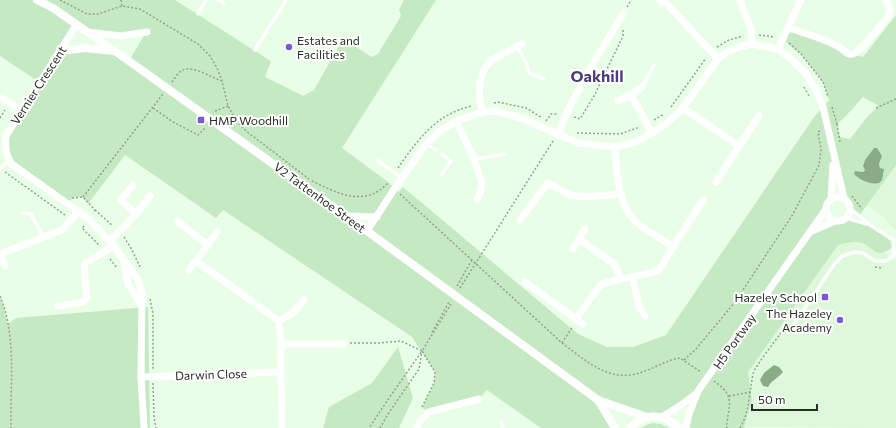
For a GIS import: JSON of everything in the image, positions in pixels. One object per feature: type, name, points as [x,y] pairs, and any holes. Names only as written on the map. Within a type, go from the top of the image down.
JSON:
[{"type":"street","name":"V2 Tattenhoe Street","points":[[37,0],[53,8],[115,51],[367,231],[598,400],[647,417]]},
{"type":"street","points":[[659,0],[668,5],[718,58]]},
{"type":"street","points":[[740,0],[751,29],[752,44]]},
{"type":"street","points":[[778,49],[801,0]]},
{"type":"street","points":[[788,28],[824,39],[840,47],[848,54],[853,54],[860,50],[889,15],[890,8],[885,0]]},
{"type":"street","points":[[558,134],[566,114],[623,14]]},
{"type":"street","name":"Vernier Crescent","points":[[9,161],[5,145],[6,136],[76,25]]},
{"type":"street","points":[[88,32],[121,36],[147,32]]},
{"type":"street","points":[[367,231],[426,144],[440,131],[456,121],[482,112],[494,111],[520,118],[578,143],[615,148],[636,142],[666,124],[682,108],[718,58],[728,51],[752,44],[778,49],[800,68],[815,88],[823,107],[844,198]]},
{"type":"street","points":[[482,112],[480,105],[480,84],[483,72],[489,62],[519,46]]},
{"type":"street","points":[[60,51],[85,48],[115,51]]},
{"type":"street","points":[[618,101],[632,96],[642,87]]},
{"type":"street","points":[[632,96],[652,133]]},
{"type":"street","points":[[0,97],[21,110]]},
{"type":"street","points":[[682,108],[739,146]]},
{"type":"street","points":[[716,182],[759,116]]},
{"type":"street","points":[[456,121],[474,159],[482,184],[480,194],[477,199]]},
{"type":"street","points":[[615,148],[624,206],[634,220],[673,247]]},
{"type":"street","points":[[832,199],[834,157]]},
{"type":"street","points":[[9,161],[89,219],[112,243],[138,280],[142,294],[141,376],[144,428]]},
{"type":"street","points":[[520,220],[548,183],[570,195],[586,197],[621,194]]},
{"type":"street","points":[[133,185],[122,200],[136,214]]},
{"type":"street","points":[[58,306],[83,302],[87,297],[84,267],[85,263],[105,252],[150,196]]},
{"type":"street","points":[[811,232],[835,221],[841,221],[846,218],[851,209],[849,203],[844,198],[838,196],[828,202],[826,209],[829,217],[835,221]]},
{"type":"street","points":[[576,319],[602,284],[660,270],[703,200]]},
{"type":"street","name":"H5 Portway","points":[[686,428],[689,414],[700,389],[826,209]]},
{"type":"street","points":[[5,266],[0,254],[62,230],[78,212]]},
{"type":"street","points":[[345,216],[377,217]]},
{"type":"street","points":[[177,221],[208,245]]},
{"type":"street","points":[[573,249],[585,229]]},
{"type":"street","points":[[189,270],[217,232]]},
{"type":"street","points":[[579,239],[614,264],[621,279]]},
{"type":"street","points":[[124,260],[128,284],[141,305]]},
{"type":"street","points":[[196,261],[279,321],[281,344],[282,426]]},
{"type":"street","points":[[632,277],[639,306],[645,316]]},
{"type":"street","points":[[525,282],[583,324]]},
{"type":"street","points":[[279,321],[293,313],[304,300]]},
{"type":"street","points":[[281,344],[343,344]]},
{"type":"street","name":"Darwin Close","points":[[141,376],[281,372]]},
{"type":"street","name":"H5 Portway","points":[[662,417],[682,405],[700,389]]},
{"type":"street","points":[[417,428],[420,421],[429,412],[479,399]]},
{"type":"street","name":"V2 Tattenhoe Street","points":[[598,400],[615,428]]},
{"type":"street","points":[[630,428],[638,421],[647,417],[662,417],[672,421],[679,428]]},
{"type":"lane","points":[[198,14],[206,0]]},
{"type":"lane","points":[[218,0],[224,3]]},
{"type":"lane","points":[[255,50],[286,0]]},
{"type":"lane","points":[[519,46],[529,73],[544,80]]},
{"type":"lane","points":[[642,87],[654,65]]},
{"type":"lane","points":[[426,144],[436,150]]},
{"type":"lane","points":[[441,175],[451,161],[442,154]]},
{"type":"lane","points":[[474,159],[506,154]]},
{"type":"lane","points":[[377,160],[402,178]]},
{"type":"lane","points":[[1,168],[9,161]]},
{"type":"lane","points":[[789,332],[833,266],[842,256],[855,252],[863,254],[875,261],[886,261],[894,254],[895,239],[870,225],[851,209]]},
{"type":"lane","points":[[23,213],[31,214],[43,237]]},
{"type":"lane","points":[[846,218],[870,225]]},
{"type":"lane","points":[[501,422],[503,428]]},
{"type":"path","points":[[60,0],[87,14],[98,14],[122,6],[140,8],[198,44],[210,56],[218,68],[228,106],[235,119],[246,131],[313,181],[335,192],[354,197],[368,196],[380,190],[388,182],[562,343],[588,362],[605,372],[620,376],[634,375],[672,359],[680,358],[701,372]]},
{"type":"path","points":[[121,0],[122,6]]},
{"type":"path","points":[[623,14],[631,0]]},
{"type":"path","points":[[546,121],[551,114],[566,114],[580,119],[594,96],[623,36],[623,29]]},
{"type":"path","points":[[669,110],[711,52],[729,40],[739,36],[751,35],[766,35],[782,39],[801,54],[823,82],[829,100]]},
{"type":"path","points":[[170,85],[183,69],[191,68],[222,81]]},
{"type":"path","points":[[802,84],[812,102]]},
{"type":"path","points":[[117,269],[105,252],[82,228],[95,210],[83,197],[166,90]]},
{"type":"path","points":[[876,108],[896,99]]},
{"type":"path","points":[[0,118],[9,103]]},
{"type":"path","points":[[215,111],[228,106]]},
{"type":"path","points":[[831,106],[837,124],[840,143]]},
{"type":"path","points":[[152,108],[173,122],[198,135],[205,128]]},
{"type":"path","points":[[573,134],[620,134],[647,124],[665,113]]},
{"type":"path","points":[[684,360],[696,349],[735,302],[793,214],[819,165],[821,150],[818,132],[825,127],[837,124]]},
{"type":"path","points":[[459,290],[554,140],[548,137]]},
{"type":"path","points":[[1,168],[7,175],[71,220]]},
{"type":"path","points":[[852,196],[865,212]]},
{"type":"path","points":[[456,288],[472,260]]},
{"type":"path","points":[[0,296],[8,324],[11,352],[11,428]]},
{"type":"path","points":[[369,428],[422,351],[450,303]]},
{"type":"path","points":[[562,343],[576,319]]},
{"type":"path","points":[[343,344],[401,340],[422,351],[435,372],[434,383],[422,408]]},
{"type":"path","points":[[380,428],[419,368],[422,351]]},
{"type":"path","points":[[713,380],[724,388],[729,396],[730,405],[727,428]]},
{"type":"path","points":[[729,396],[751,392]]},
{"type":"shaded area","points":[[0,0],[175,0],[271,61],[265,77],[303,96],[314,90],[343,39],[372,57],[378,54],[401,16],[399,10],[404,0],[436,0],[342,148],[399,192],[403,187],[578,334],[607,347],[633,347],[666,335],[814,117],[829,100],[823,82],[801,54],[782,39],[788,28],[863,57],[896,15],[896,165],[859,216],[851,209],[849,203],[844,198],[834,159],[831,199],[811,231],[846,218],[870,225],[893,240],[893,247],[878,253],[863,243],[850,242],[838,245],[748,372],[752,400],[744,427],[746,428],[686,428],[698,392],[662,417],[599,401],[615,428],[541,428],[487,390],[479,399],[429,412],[422,408],[434,383],[435,372],[412,337],[223,210],[216,218],[125,155],[88,204],[83,197],[78,197],[70,200],[67,204],[12,164],[5,145],[39,82],[0,56]],"holes":[[[76,25],[88,32],[121,36],[146,32],[129,61],[115,51],[60,50]],[[863,97],[879,106],[868,116],[850,139],[840,137],[837,124]],[[874,148],[877,148],[881,160],[879,164],[880,168],[858,178],[855,171],[863,172],[865,170],[863,166],[865,160]],[[346,216],[377,217],[367,231]]]},
{"type":"shaded area","points":[[874,148],[877,148],[882,156],[879,164],[880,168],[884,169],[882,180],[879,183],[866,182],[854,174],[855,171],[863,172],[865,170],[863,166],[865,160]]},
{"type":"shaded area","points":[[896,165],[896,231],[885,218],[867,205]]},
{"type":"shaded area","name":"The Hazeley Academy","points":[[856,241],[868,246],[878,253],[886,253],[896,260],[896,428],[744,427],[752,400],[748,372],[838,245]]},
{"type":"shaded area","points":[[0,296],[8,324],[16,318],[148,307],[150,428],[0,428]]},
{"type":"shaded area","points":[[398,347],[413,398],[399,428],[323,428],[329,407],[372,383]]},
{"type":"shaded area","points":[[774,365],[779,367],[783,372],[768,387],[763,386],[760,380],[764,373]]},
{"type":"shaded area","points":[[653,423],[661,424],[669,428],[640,428]]},
{"type":"place","name":"Estates and Facilities","points":[[289,47]]},
{"type":"place","name":"HMP Woodhill","points":[[201,120]]},
{"type":"place","name":"Hazeley School","points":[[825,297]]},
{"type":"place","name":"The Hazeley Academy","points":[[840,320]]},
{"type":"district","name":"Oakhill","points":[[597,75]]}]
